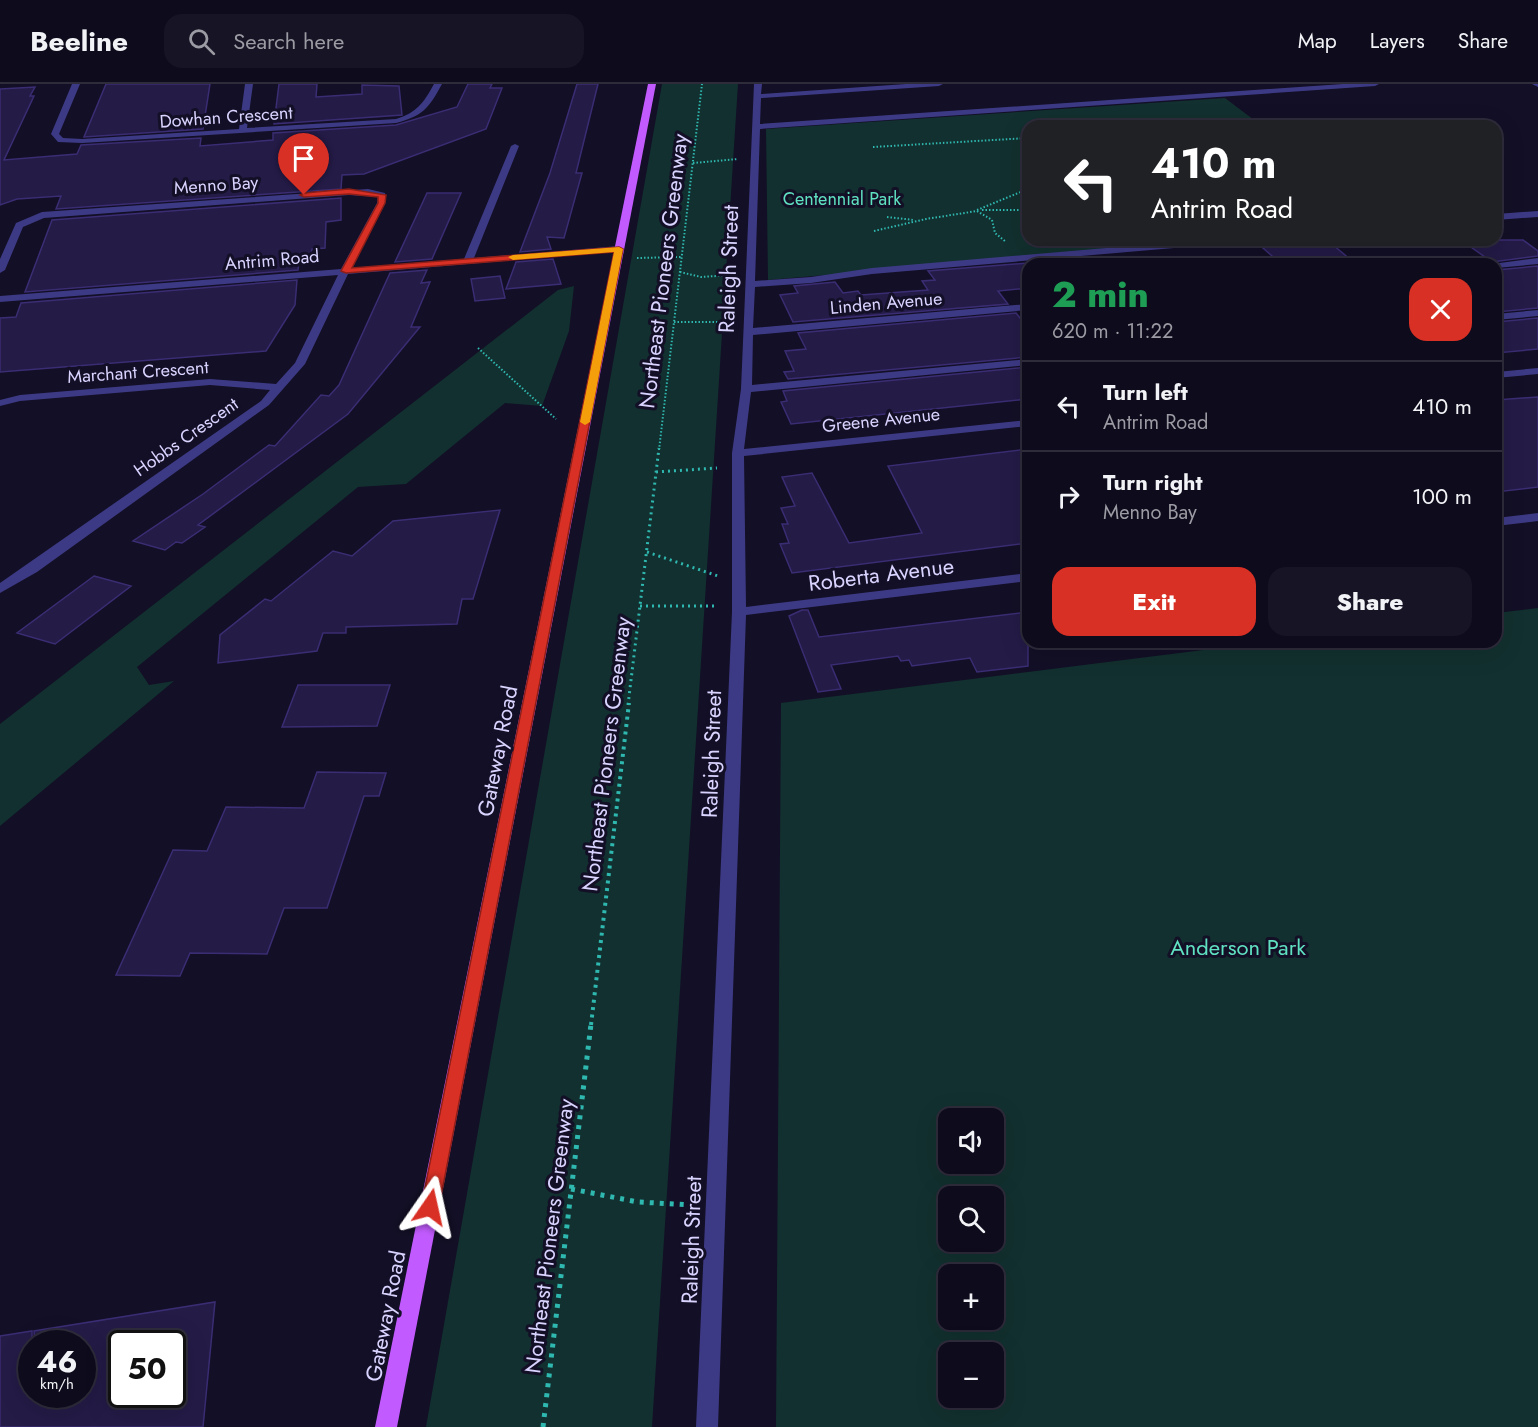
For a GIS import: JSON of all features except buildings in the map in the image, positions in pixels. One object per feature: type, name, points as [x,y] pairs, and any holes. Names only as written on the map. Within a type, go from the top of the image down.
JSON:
[{"type":"main road","name":"Gateway Road","points":[[386,1427],[652,84]]},
{"type":"street","name":"Dowhan Crescent","points":[[76,84],[55,134],[61,140],[82,141],[396,121],[414,117],[424,110],[438,84]]},
{"type":"street","points":[[243,130],[249,84]]},
{"type":"street","points":[[759,90],[939,84]]},
{"type":"street","points":[[756,127],[1375,84]]},
{"type":"street","name":"Raleigh Street","points":[[707,1427],[739,609],[739,460],[746,389],[742,327],[750,279],[759,90]]},
{"type":"street","points":[[468,261],[515,146]]},
{"type":"street","name":"Menno Bay","points":[[0,270],[19,225],[42,215],[349,192],[382,195],[381,203],[346,271]]},
{"type":"street","points":[[1502,217],[1538,214]]},
{"type":"street","points":[[1023,258],[1162,246]]},
{"type":"street","name":"Antrim Road","points":[[0,298],[468,261],[618,254]]},
{"type":"street","points":[[750,279],[809,281],[872,271],[1022,258]]},
{"type":"street","points":[[1502,264],[1538,261]]},
{"type":"street","name":"Hobbs Crescent","points":[[0,589],[32,569],[265,403],[300,364],[346,271]]},
{"type":"street","name":"Linden Avenue","points":[[742,327],[1022,307]]},
{"type":"street","points":[[1502,316],[1538,313]]},
{"type":"street","points":[[746,389],[1022,363]]},
{"type":"street","points":[[1502,374],[1538,371]]},
{"type":"street","name":"Marchant Crescent","points":[[0,403],[20,398],[210,382],[279,388]]},
{"type":"street","name":"Greene Avenue","points":[[739,460],[1022,424]]},
{"type":"street","points":[[1502,521],[1538,517]]},
{"type":"street","name":"Roberta Avenue","points":[[739,609],[1022,578]]},
{"type":"path","name":"Northeast Pioneers Greenway","points":[[543,1427],[702,84]]},
{"type":"path","points":[[873,147],[1022,138]]},
{"type":"path","points":[[693,163],[755,157]]},
{"type":"path","points":[[977,210],[1022,191]]},
{"type":"path","points":[[977,210],[992,220],[995,233],[1006,242]]},
{"type":"path","points":[[874,231],[977,210],[1022,210]]},
{"type":"path","points":[[887,217],[918,221]]},
{"type":"path","points":[[618,254],[681,257]]},
{"type":"path","points":[[680,272],[750,279]]},
{"type":"path","points":[[674,322],[742,327]]},
{"type":"path","points":[[478,348],[556,419]]},
{"type":"path","points":[[656,472],[739,460]]},
{"type":"path","points":[[647,552],[739,583]]},
{"type":"path","points":[[640,606],[739,609]]},
{"type":"path","points":[[571,1189],[638,1202],[715,1207]]},
{"type":"green space","points":[[662,84],[738,84],[652,1427],[426,1427]]},
{"type":"green space","name":"Centennial Park","points":[[1225,98],[1254,120],[1022,120],[1022,246],[1159,246],[768,280],[766,129]]},
{"type":"green space","points":[[574,286],[569,331],[542,406],[505,403],[406,484],[358,487],[137,667],[149,685],[174,681],[0,826],[0,724],[558,290]]},
{"type":"green space","name":"Anderson Park","points":[[1538,608],[1538,1427],[776,1427],[781,703],[1219,648],[1502,648],[1502,612]]},
{"type":"slow traffic","points":[[513,257],[619,249],[585,422]]},
{"type":"route","points":[[304,195],[368,192],[382,195],[381,203],[346,271],[619,249],[430,1207]]}]
